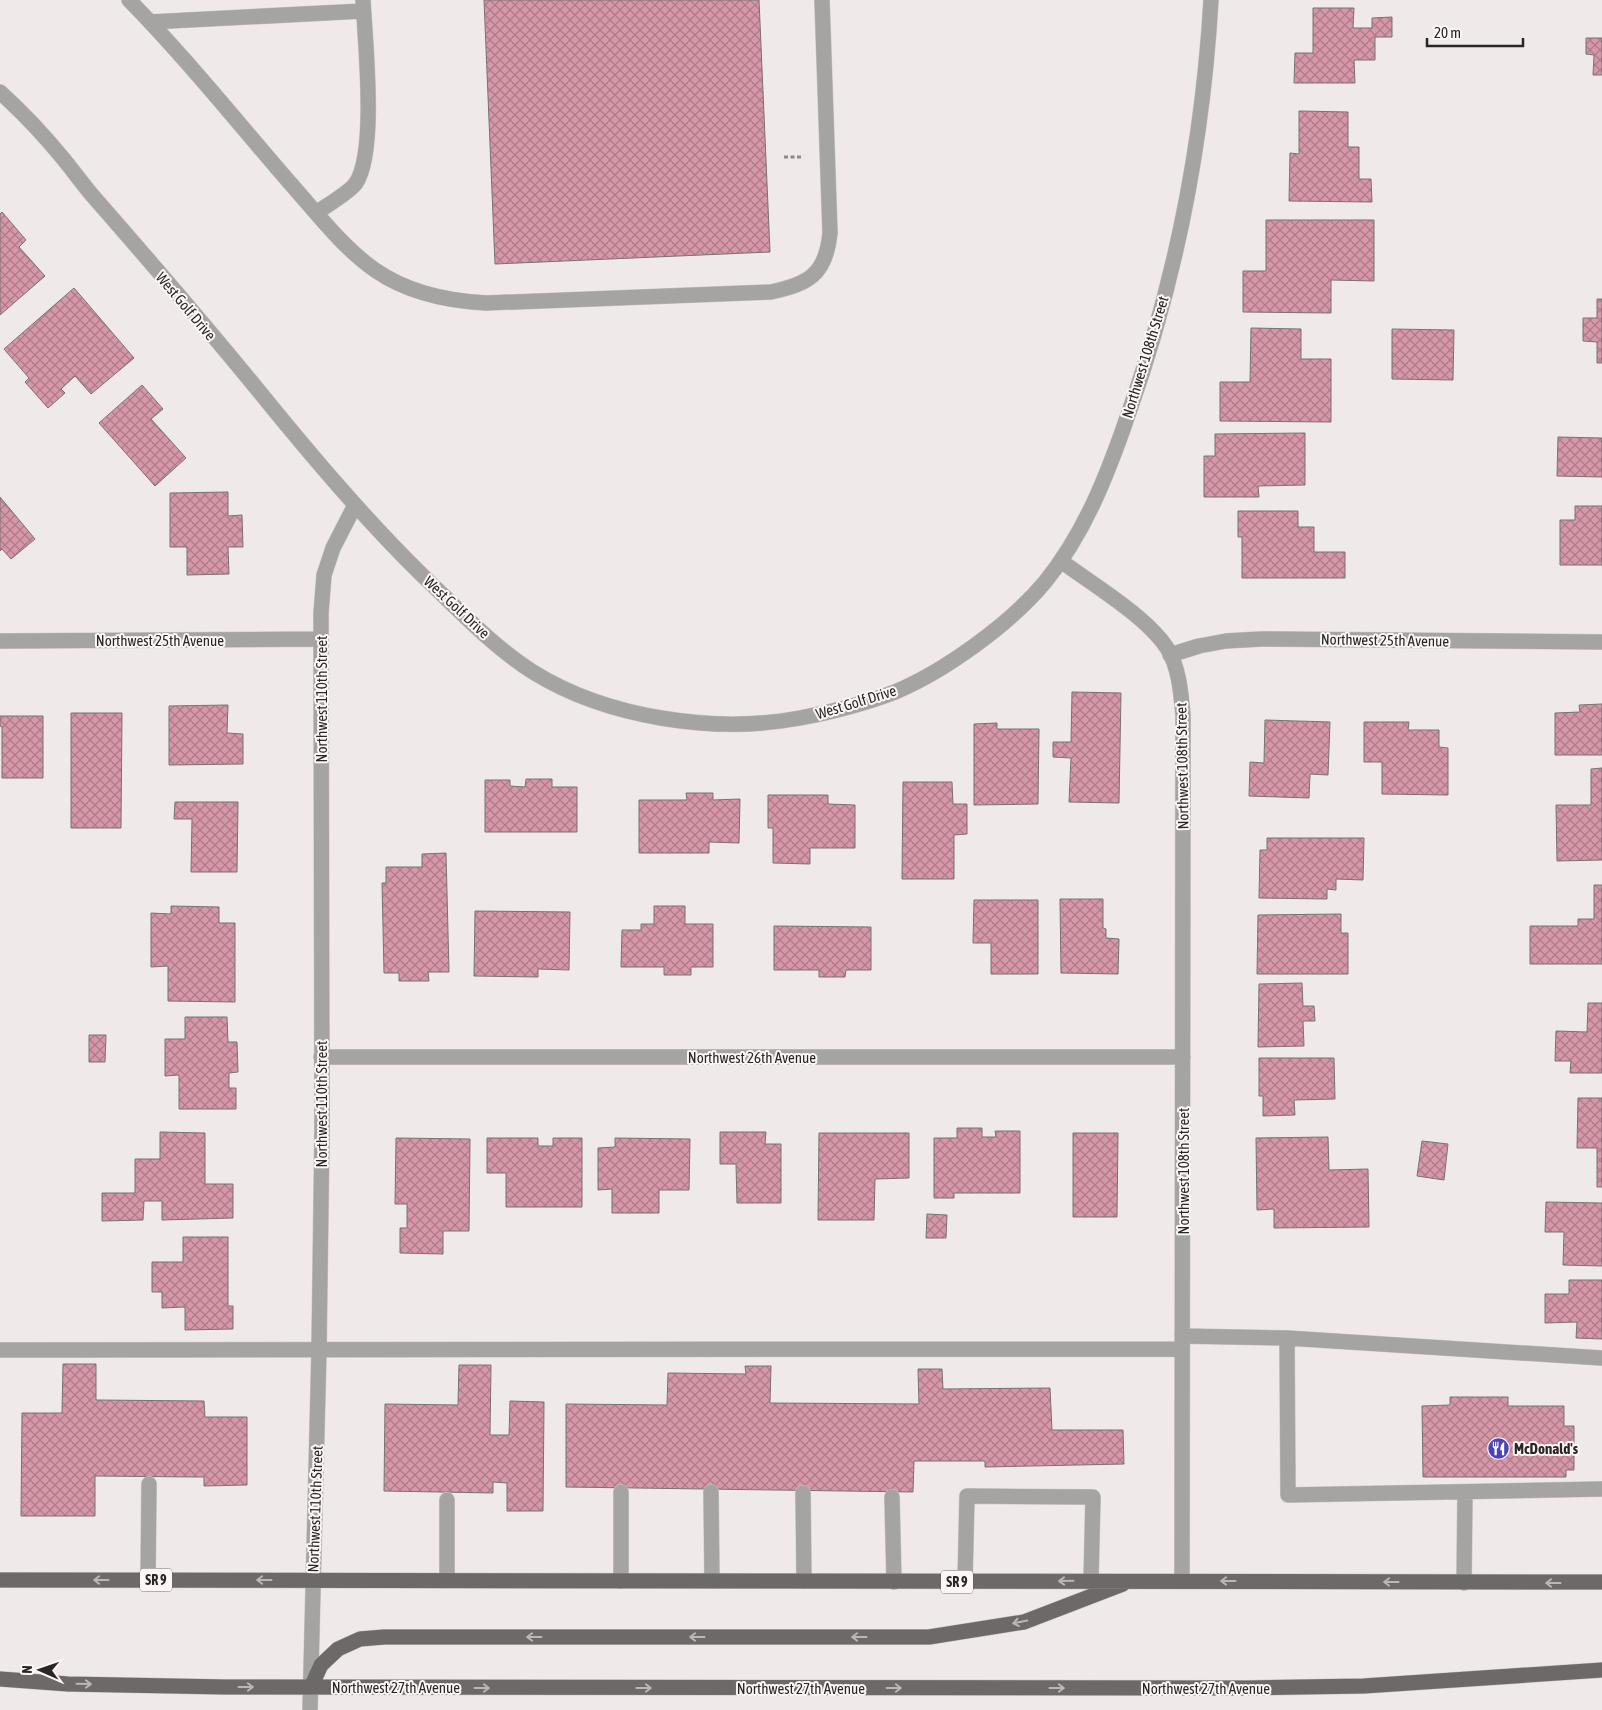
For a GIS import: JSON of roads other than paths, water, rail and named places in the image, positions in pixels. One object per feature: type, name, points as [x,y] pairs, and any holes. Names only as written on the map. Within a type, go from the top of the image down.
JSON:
[{"type":"main road","name":"SR 9","points":[[0,1580],[1602,1582]]},
{"type":"main road","points":[[310,1687],[321,1665],[338,1649],[360,1639],[384,1637],[929,1636],[1024,1622],[1132,1581]]},
{"type":"main road","name":"Northwest 27th Avenue","points":[[0,1679],[68,1684],[310,1687],[1258,1688],[1364,1686],[1602,1670]]},
{"type":"street","points":[[129,0],[316,213],[354,252],[375,270],[416,291],[453,301],[503,302],[771,292],[803,283],[811,278],[823,261],[830,233],[822,0]]},
{"type":"street","name":"Northwest 108th Street","points":[[1182,1581],[1183,714],[1181,692],[1170,655],[1155,633],[1138,618],[1061,561],[1091,510],[1107,474],[1136,394],[1168,283],[1194,148],[1203,86],[1211,0]]},
{"type":"street","points":[[150,22],[363,6],[368,107],[367,134],[363,159],[354,184],[316,213]]},
{"type":"street","name":"West Golf Drive","points":[[0,92],[42,134],[295,437],[394,548],[472,622],[507,652],[533,672],[567,690],[606,704],[644,714],[674,720],[709,723],[746,724],[774,722],[867,702],[897,691],[924,677],[978,642],[1030,598],[1061,561]]},
{"type":"street","name":"Northwest 110th Street","points":[[310,1710],[319,1350],[321,639],[324,575],[333,548],[355,505]]},
{"type":"street","name":"Northwest 25th Avenue","points":[[0,641],[321,639]]},
{"type":"street","name":"Northwest 25th Avenue","points":[[1170,655],[1199,646],[1226,641],[1261,639],[1602,642]]},
{"type":"street","name":"Northwest 26th Avenue","points":[[321,1057],[1183,1057]]},
{"type":"street","points":[[0,1350],[319,1350],[1182,1342],[1287,1338],[1602,1358]]},
{"type":"street","points":[[1287,1338],[1288,1495],[1602,1489]]},
{"type":"street","points":[[148,1580],[149,1484]]},
{"type":"street","points":[[621,1492],[621,1581]]},
{"type":"street","points":[[711,1492],[712,1581]]},
{"type":"street","points":[[803,1492],[804,1581]]},
{"type":"street","points":[[1464,1583],[1465,1493]]},
{"type":"street","points":[[965,1582],[967,1496],[1093,1497],[1091,1580]]},
{"type":"street","points":[[892,1497],[894,1582]]},
{"type":"street","points":[[447,1500],[447,1580]]},
{"type":"place","name":"McDonald's","points":[[1498,1448]]}]
